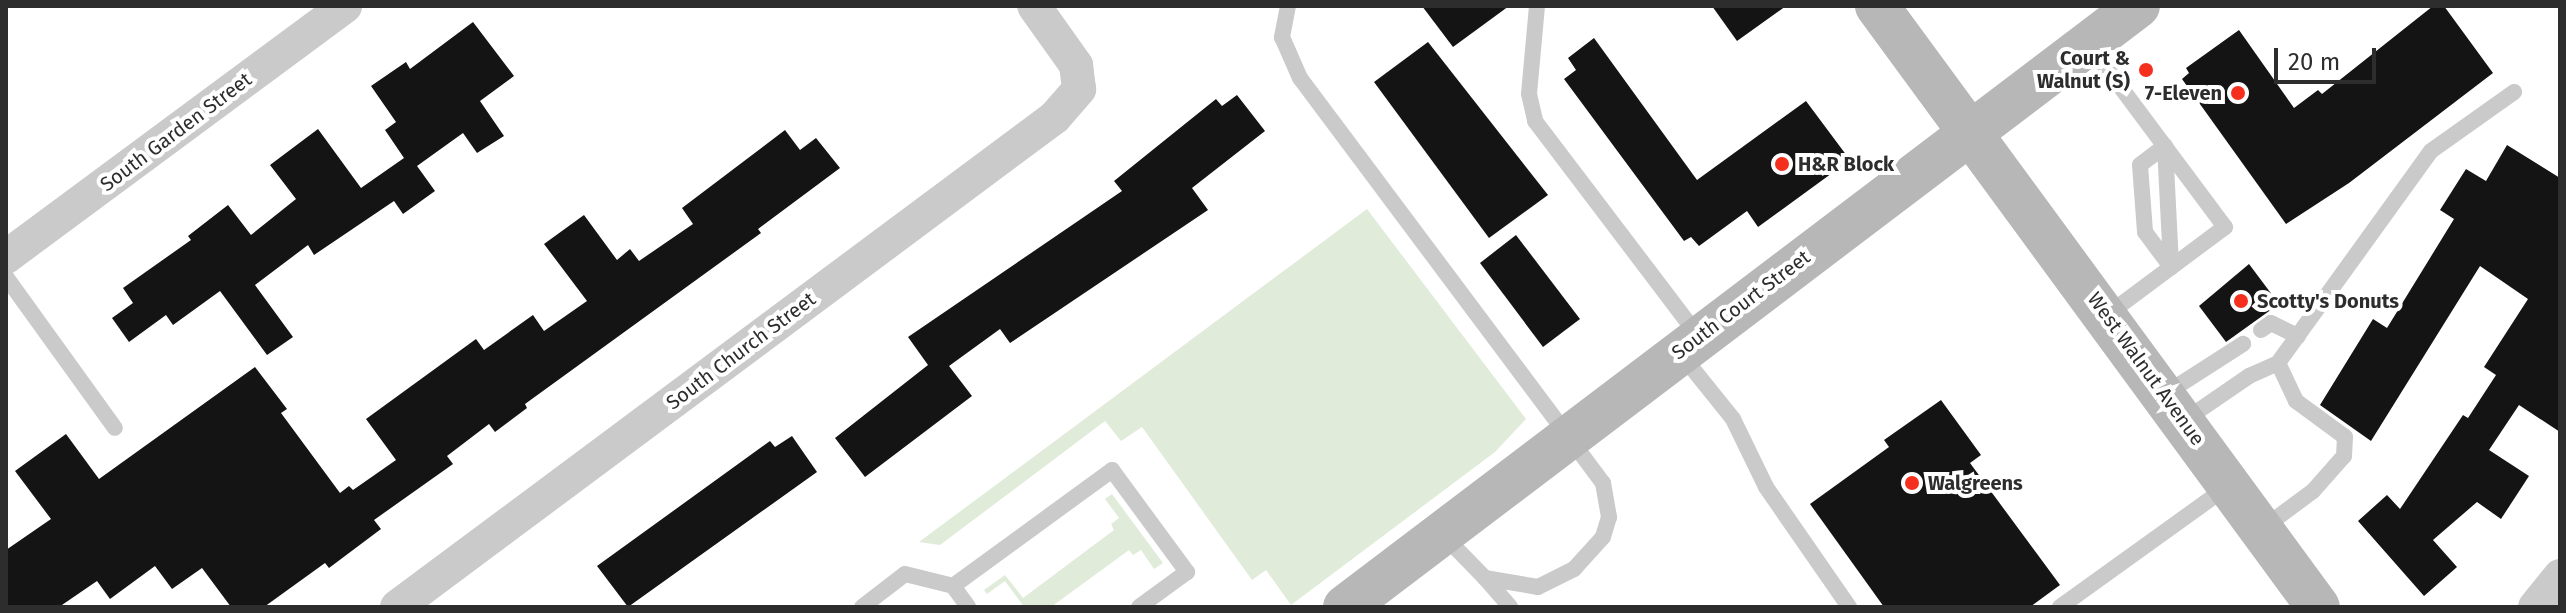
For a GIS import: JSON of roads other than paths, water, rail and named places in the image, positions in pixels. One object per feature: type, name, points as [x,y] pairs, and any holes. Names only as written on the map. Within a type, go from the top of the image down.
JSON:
[{"type":"street","name":"South Church Street","points":[[397,607],[1055,117],[1079,89],[1076,65],[1034,6]]},
{"type":"street","name":"West Walnut Avenue","points":[[1877,6],[1973,132],[2318,607]]},
{"type":"street","name":"South Court Street","points":[[1367,601],[1443,535],[1688,343],[2138,6]]},
{"type":"street","name":"South Garden Street","points":[[6,257],[325,12]]},
{"type":"street","points":[[2535,607],[2560,576]]},
{"type":"lane","points":[[1288,6],[1282,37],[1300,78],[1603,483],[1609,517],[1603,537],[1574,569],[1538,587],[1517,587],[1485,578]]},
{"type":"lane","points":[[1537,6],[1529,94],[1535,121],[1688,343],[1758,465],[1766,487],[1849,607]]},
{"type":"lane","points":[[2088,43],[2225,227],[2107,315]]},
{"type":"lane","points":[[2173,408],[2278,363],[2431,151],[2514,92]]},
{"type":"lane","points":[[2165,146],[2140,165],[2145,232],[2171,267]]},
{"type":"lane","points":[[2165,146],[2171,267]]},
{"type":"lane","points":[[6,277],[115,428]]},
{"type":"lane","points":[[2261,330],[2271,323],[2298,336]]},
{"type":"lane","points":[[2173,408],[2243,344]]},
{"type":"lane","points":[[2261,529],[2313,491],[2344,456],[2345,437],[2296,401],[2278,363]]},
{"type":"lane","points":[[953,586],[1112,470],[1187,572],[1139,607]]},
{"type":"lane","points":[[2060,607],[2229,486]]},
{"type":"lane","points":[[1443,535],[1510,607]]},
{"type":"lane","points":[[862,607],[905,574],[953,586],[968,607]]},
{"type":"place","name":"Court & Walnut (S)","points":[[2146,70]]},
{"type":"place","name":"7-Eleven","points":[[2238,93]]},
{"type":"place","name":"H&R Block","points":[[1782,164]]},
{"type":"place","name":"Scotty's Donuts","points":[[2241,301]]},
{"type":"place","name":"Walgreens","points":[[1912,483]]}]
